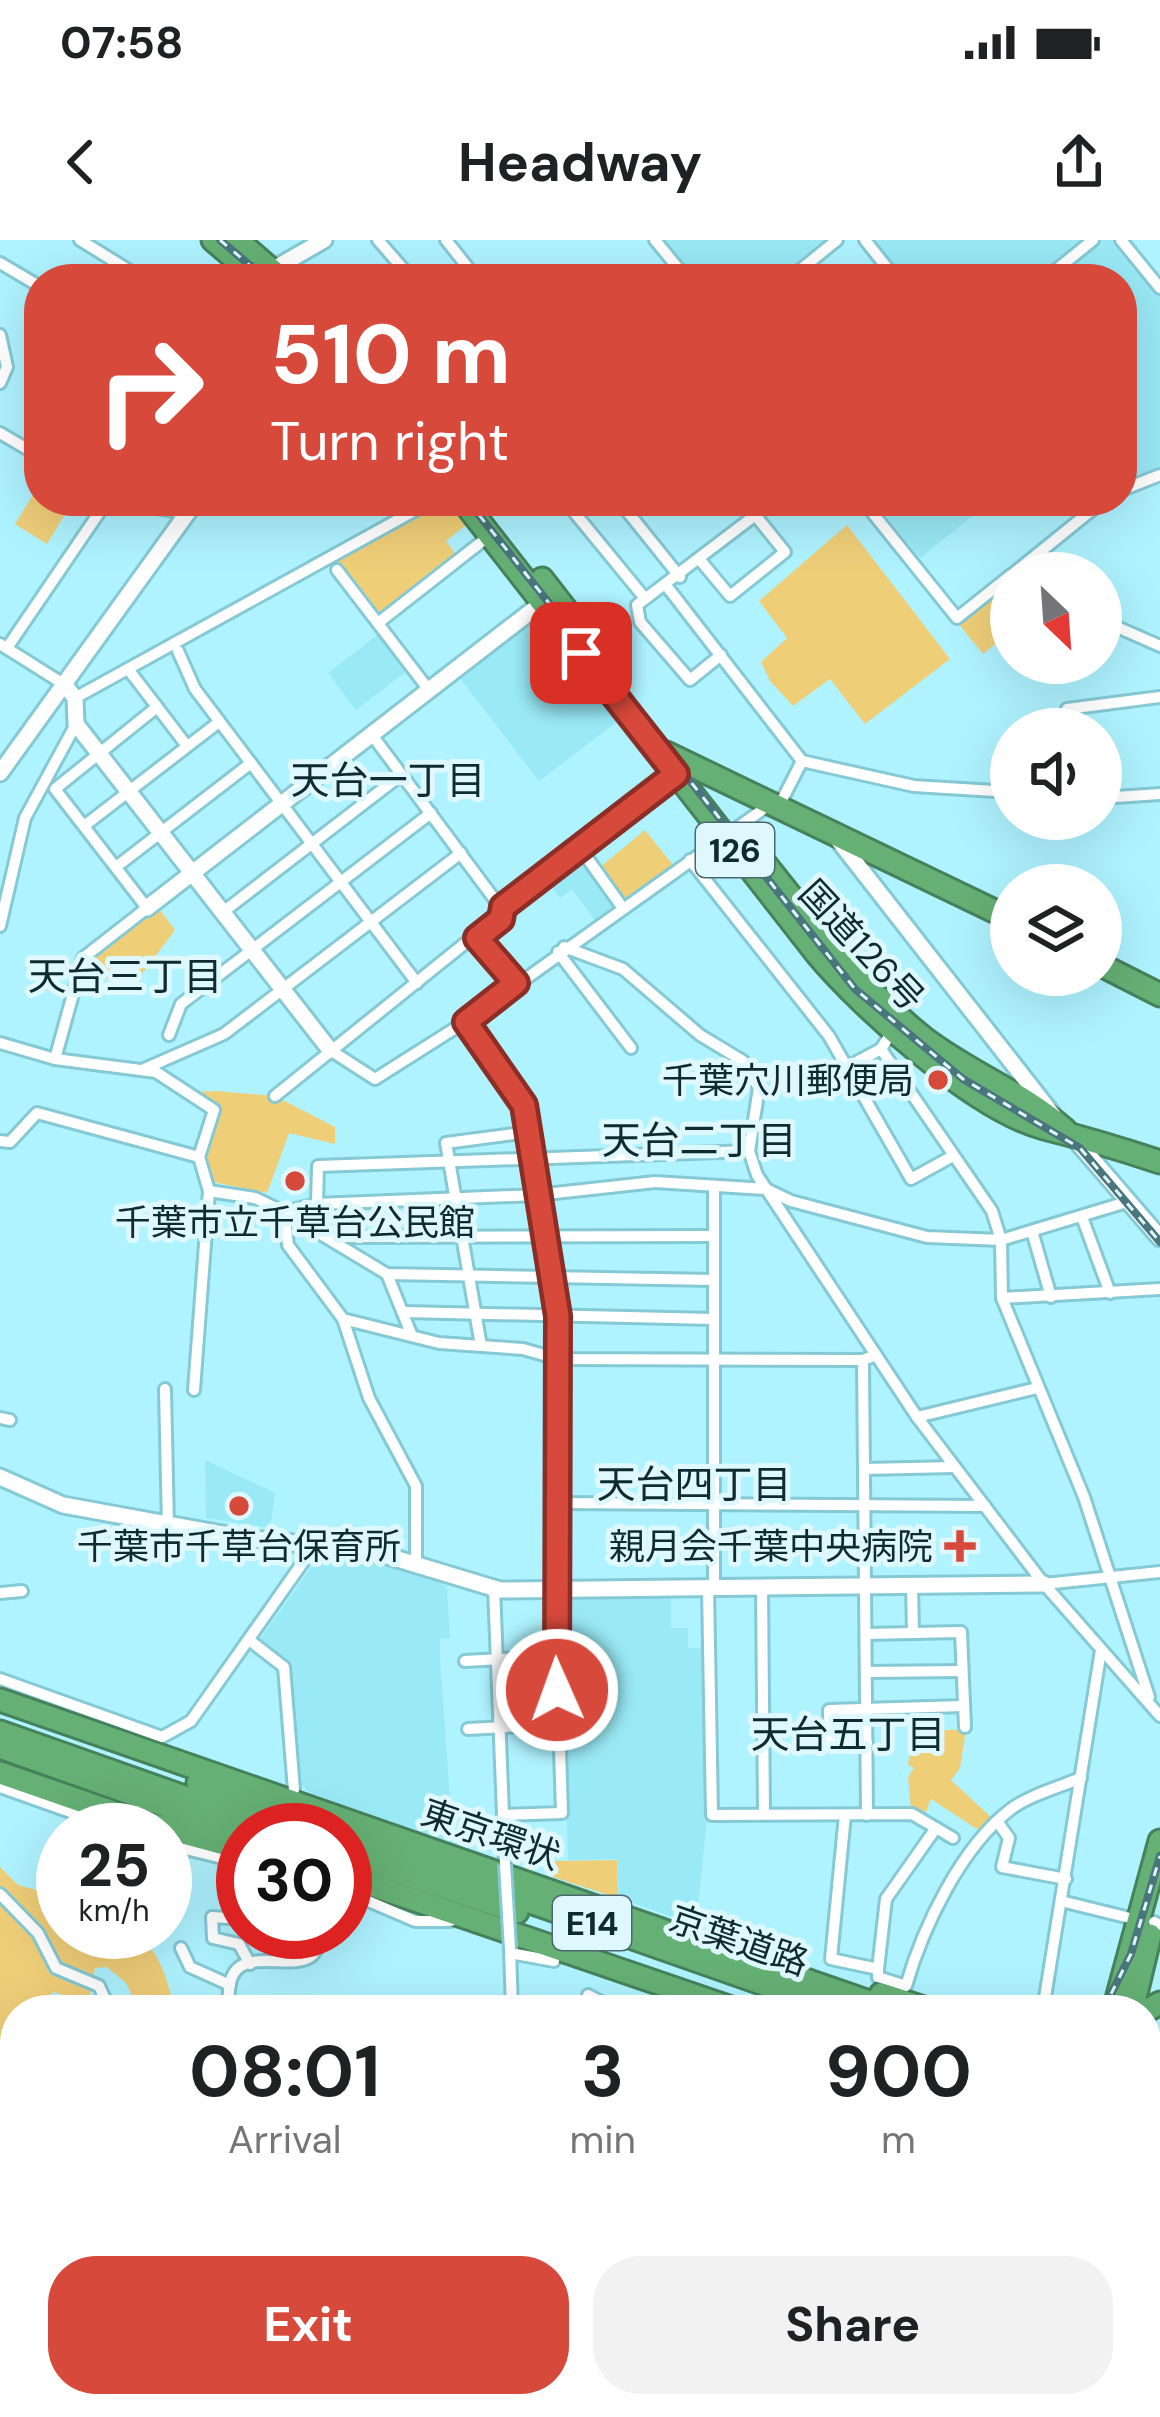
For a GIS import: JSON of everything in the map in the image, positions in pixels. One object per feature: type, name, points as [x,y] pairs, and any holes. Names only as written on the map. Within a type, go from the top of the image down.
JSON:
[{"type":"highway","points":[[213,240],[250,264]]},
{"type":"highway","points":[[237,240],[258,264]]},
{"type":"highway","name":"国道126号","points":[[477,516],[548,598],[887,1040],[1042,1128],[1066,1130],[1160,1162]]},
{"type":"highway","name":"国道126号","points":[[491,516],[656,748],[681,768],[990,910]]},
{"type":"highway","name":"国道126号","points":[[730,832],[885,1004],[945,1053],[1043,1111],[1066,1130]]},
{"type":"highway","points":[[1122,975],[1160,995]]},
{"type":"highway","name":"東京環状","points":[[0,1700],[849,1995]]},
{"type":"highway","points":[[0,1713],[252,1803]]},
{"type":"highway","points":[[0,1732],[216,1808]]},
{"type":"highway","points":[[0,1747],[216,1823]]},
{"type":"highway","points":[[0,1773],[216,1842]]},
{"type":"highway","points":[[1153,1976],[1151,1927],[1160,1841]]},
{"type":"highway","name":"京葉道路","points":[[372,1846],[795,1995]]},
{"type":"highway","name":"京葉道路","points":[[372,1863],[752,1995]]},
{"type":"highway","points":[[372,1882],[693,1995]]},
{"type":"highway","points":[[1121,1995],[1160,1896]]},
{"type":"highway","points":[[788,1974],[803,1971],[881,1995]]},
{"type":"street","points":[[80,240],[119,264]]},
{"type":"street","points":[[303,245],[324,240]]},
{"type":"street","points":[[378,240],[399,264]]},
{"type":"street","points":[[446,240],[465,264]]},
{"type":"street","points":[[655,240],[675,264]]},
{"type":"street","points":[[807,264],[836,240]]},
{"type":"street","points":[[865,240],[884,264]]},
{"type":"street","points":[[1063,264],[1093,240]]},
{"type":"street","points":[[1121,240],[1160,288]]},
{"type":"street","points":[[0,335],[8,367],[0,383]]},
{"type":"street","points":[[1159,476],[1160,493]]},
{"type":"street","points":[[96,516],[3,646],[70,691],[76,724],[330,1050],[376,1079],[466,1022],[561,949],[730,832],[774,807],[802,761]]},
{"type":"street","points":[[0,773],[70,691],[187,516]]},
{"type":"street","points":[[70,691],[128,668],[405,516]]},
{"type":"street","points":[[577,516],[643,596]]},
{"type":"street","points":[[631,516],[680,577]]},
{"type":"street","points":[[721,655],[690,680],[640,622],[638,605],[643,596],[680,577],[755,516]]},
{"type":"street","points":[[700,560],[730,596],[785,553],[757,516]]},
{"type":"street","points":[[875,516],[957,618],[990,592]]},
{"type":"street","points":[[1039,552],[1084,516]]},
{"type":"street","points":[[378,623],[492,534]]},
{"type":"street","points":[[337,570],[429,690]]},
{"type":"street","points":[[665,584],[740,687],[802,761],[914,786],[990,791]]},
{"type":"street","points":[[55,1059],[83,958],[548,598]]},
{"type":"street","points":[[1122,629],[1160,646]]},
{"type":"street","points":[[178,651],[195,689],[417,983]]},
{"type":"street","points":[[128,668],[187,746]]},
{"type":"street","points":[[1080,708],[1160,697]]},
{"type":"street","points":[[147,908],[55,789],[157,707]]},
{"type":"street","points":[[84,826],[219,722]]},
{"type":"street","points":[[0,926],[26,818],[76,724]]},
{"type":"street","points":[[372,735],[503,907]]},
{"type":"street","points":[[116,867],[251,764]]},
{"type":"street","points":[[275,1096],[501,919],[503,907],[681,768]]},
{"type":"street","points":[[223,912],[401,775]]},
{"type":"street","points":[[1122,797],[1160,794]]},
{"type":"street","points":[[169,1035],[181,1004],[431,813]]},
{"type":"street","points":[[833,834],[1066,1130],[1160,1238]]},
{"type":"street","points":[[580,848],[622,907]]},
{"type":"street","points":[[144,1069],[224,1034],[461,853]]},
{"type":"street","points":[[690,860],[849,1066],[910,1180],[951,1157]]},
{"type":"street","points":[[477,938],[516,983]]},
{"type":"street","points":[[561,949],[631,1048]]},
{"type":"street","points":[[561,949],[623,970],[700,1035],[743,1061],[760,1096],[749,1150],[766,1189],[917,1417],[1044,1584],[1156,1711]]},
{"type":"street","points":[[466,1022],[524,1105],[558,1316],[555,1589],[562,1813],[503,1815]]},
{"type":"street","points":[[849,1066],[887,1040],[951,1157],[987,1202],[1001,1240],[1002,1298],[1084,1497],[1106,1575],[1156,1711]]},
{"type":"street","points":[[0,1043],[55,1059],[144,1069],[214,1110],[199,1157],[209,1191],[194,1390]]},
{"type":"street","points":[[0,1141],[10,1142],[37,1113],[199,1157]]},
{"type":"street","points":[[481,1346],[446,1143],[454,1138],[529,1132]]},
{"type":"street","points":[[317,1204],[318,1166],[749,1150]]},
{"type":"street","points":[[284,1212],[317,1204],[537,1195],[655,1182],[766,1189],[791,1202],[927,1237],[1001,1240],[1130,1201]]},
{"type":"street","points":[[714,1186],[712,1815],[912,1814],[953,1838]]},
{"type":"street","points":[[209,1191],[256,1198],[387,1274],[714,1280]]},
{"type":"street","points":[[284,1212],[288,1246],[343,1319],[369,1398],[416,1486],[416,1564]]},
{"type":"street","points":[[1082,1217],[1110,1293]]},
{"type":"street","points":[[1032,1232],[1051,1297]]},
{"type":"street","points":[[323,1237],[713,1236]]},
{"type":"street","points":[[387,1274],[412,1336]]},
{"type":"street","points":[[1002,1298],[1160,1289]]},
{"type":"street","points":[[404,1312],[714,1319]]},
{"type":"street","points":[[343,1319],[412,1336],[523,1349],[558,1359],[863,1360],[876,1355]]},
{"type":"street","points":[[863,1360],[868,1815]]},
{"type":"street","points":[[917,1417],[1037,1388]]},
{"type":"street","points":[[165,1389],[168,1526]]},
{"type":"street","points":[[864,1469],[956,1467]]},
{"type":"street","points":[[0,1477],[63,1505],[416,1564],[494,1588],[1044,1584],[1160,1572]]},
{"type":"street","points":[[559,1503],[985,1506]]},
{"type":"street","points":[[0,1679],[162,1737],[191,1721],[315,1545]]},
{"type":"street","points":[[912,1585],[913,1633]]},
{"type":"street","points":[[761,1587],[764,1814]]},
{"type":"street","points":[[494,1588],[511,1995]]},
{"type":"street","points":[[0,1593],[22,1591]]},
{"type":"street","points":[[866,1634],[961,1632],[965,1727]]},
{"type":"street","points":[[249,1640],[284,1667],[294,1790]]},
{"type":"street","points":[[1045,1995],[1101,1650]]},
{"type":"street","points":[[466,1660],[556,1656]]},
{"type":"street","points":[[866,1672],[962,1671]]},
{"type":"street","points":[[867,1743],[830,1744],[829,1709],[964,1706]]},
{"type":"street","points":[[468,1729],[559,1724]]},
{"type":"street","points":[[936,1828],[886,1899],[878,1977],[906,1986],[926,1922],[997,1822],[1015,1805],[1081,1778]]},
{"type":"street","points":[[0,1787],[45,1803]]},
{"type":"street","points":[[845,1815],[831,1959],[878,1969]]},
{"type":"street","points":[[997,1822],[1009,1838],[1002,1867],[1066,1879]]},
{"type":"street","points":[[1070,1855],[1084,1857]]},
{"type":"street","points":[[0,1894],[38,1933],[56,1968],[100,1987],[103,1995]]},
{"type":"street","points":[[1061,1901],[1151,1927]]},
{"type":"street","points":[[372,1903],[415,1921],[441,1918],[495,1927]]},
{"type":"street","points":[[510,1951],[554,1961]]},
{"type":"street","points":[[187,1959],[190,1967],[230,1984]]},
{"type":"street","points":[[247,1959],[250,1964]]},
{"type":"street","points":[[230,1995],[230,1984],[260,1959]]},
{"type":"shaded area","points":[[664,240],[829,240],[799,264],[683,264]]},
{"type":"shaded area","points":[[873,240],[1085,240],[1056,264],[892,264]]},
{"type":"shaded area","points":[[1102,240],[1117,240],[1136,264],[1073,264]]},
{"type":"shaded area","points":[[1137,265],[1160,293],[1160,470],[1137,479]]},
{"type":"shaded area","points":[[24,510],[24,516],[64,516],[47,544],[15,524]]},
{"type":"shaded area","points":[[418,516],[467,516],[471,521],[446,541],[457,556],[377,616],[336,561]]},
{"type":"shaded area","points":[[885,516],[972,516],[920,558]]},
{"type":"shaded area","points":[[847,525],[950,659],[865,724],[830,679],[793,706],[770,681],[761,662],[787,638],[759,601]]},
{"type":"shaded area","points":[[990,598],[990,648],[983,654],[958,623]]},
{"type":"shaded area","points":[[526,620],[537,620],[599,697],[606,696],[622,718],[539,781],[456,673]]},
{"type":"shaded area","points":[[380,633],[408,670],[356,710],[328,673]]},
{"type":"shaded area","points":[[645,830],[673,865],[624,901],[599,868]]},
{"type":"shaded area","points":[[579,856],[615,904],[595,920],[572,889],[560,898],[547,880]]},
{"type":"shaded area","points":[[158,907],[175,930],[126,995],[87,962]]},
{"type":"shaded area","points":[[195,1092],[275,1096],[335,1127],[335,1144],[289,1133],[267,1193],[213,1182],[205,1161],[219,1111]]},
{"type":"shaded area","name":"千葉市千草台保育所","points":[[205,1460],[275,1493],[270,1528],[206,1518]]},
{"type":"shaded area","points":[[320,1555],[395,1564],[447,1586],[450,1638],[440,1639],[440,1659],[453,1843],[372,1815],[372,1803],[339,1803],[310,1793],[297,1779],[287,1664],[258,1642]]},
{"type":"shaded area","points":[[671,1595],[671,1628],[688,1628],[688,1648],[706,1648],[707,1818],[696,1925],[619,1898],[617,1859],[568,1860],[559,1601],[561,1596]]},
{"type":"shaded area","points":[[966,1729],[960,1768],[951,1780],[994,1820],[983,1833],[931,1799],[924,1817],[911,1810],[908,1777],[914,1768],[908,1765],[913,1732]]},
{"type":"shaded area","points":[[617,1860],[618,1898],[553,1877],[554,1861]]},
{"type":"shaded area","points":[[0,1867],[18,1885],[36,1890],[36,1959],[157,1959],[171,1995],[132,1995],[126,1983],[107,1967],[95,1968],[90,1995],[0,1995]]},
{"type":"railway","points":[[220,240],[248,264]]},
{"type":"railway","points":[[480,516],[855,989],[963,1079],[1080,1148],[1160,1242]]},
{"type":"railway","points":[[1110,1995],[1131,1954],[1160,1856]]},
{"type":"place","name":"千葉穴川郵便局","points":[[938,1080]]},
{"type":"place","name":"千葉市立千草台公民館","points":[[295,1181]]},
{"type":"place","name":"千葉市千草台保育所","points":[[239,1506]]},
{"type":"place","name":"親月会千葉中央病院","points":[[960,1546]]},
{"type":"district","name":"天台一丁目","points":[[388,780]]},
{"type":"district","name":"天台三丁目","points":[[125,976]]},
{"type":"district","name":"天台二丁目","points":[[699,1140]]},
{"type":"district","name":"天台四丁目","points":[[694,1484]]},
{"type":"district","name":"天台五丁目","points":[[848,1734]]},
{"type":"route","points":[[557,1690],[558,1316],[524,1105],[466,1022],[516,983],[477,938],[501,919],[503,907],[676,774],[581,653]]}]
